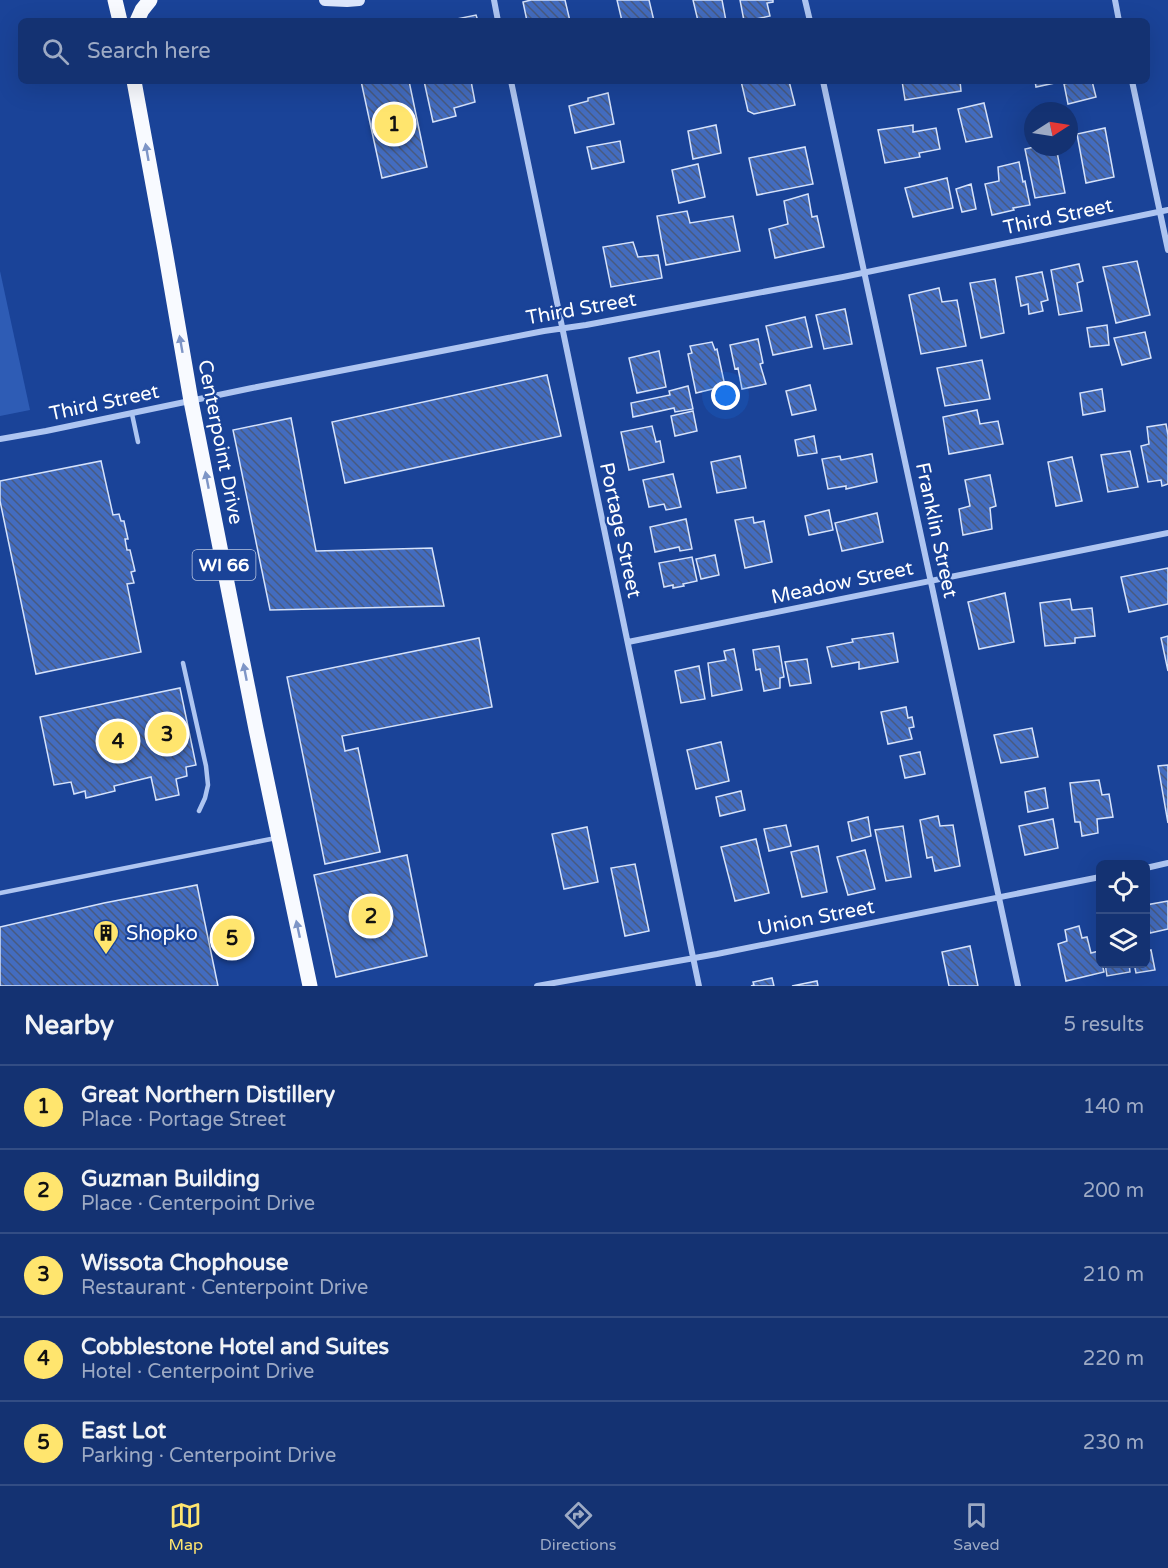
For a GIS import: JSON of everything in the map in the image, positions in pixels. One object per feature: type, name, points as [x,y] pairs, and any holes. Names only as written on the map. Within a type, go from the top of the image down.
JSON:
[{"type":"main road","points":[[114,0],[119,18]]},
{"type":"main road","points":[[138,18],[150,0]]},
{"type":"main road","name":"Centerpoint Drive","points":[[135,84],[191,401],[310,986]]},
{"type":"street","points":[[325,0],[358,0]]},
{"type":"street","points":[[494,0],[497,18]]},
{"type":"street","points":[[805,0],[809,18]]},
{"type":"street","points":[[1115,0],[1118,18]]},
{"type":"street","name":"Portage Street","points":[[512,84],[699,986]]},
{"type":"street","name":"Franklin Street","points":[[824,84],[1018,986]]},
{"type":"street","points":[[1133,84],[1168,250]]},
{"type":"street","name":"Third Street","points":[[0,439],[287,381],[864,273],[1168,210]]},
{"type":"street","name":"Meadow Street","points":[[628,642],[1168,533]]},
{"type":"street","points":[[1150,867],[1168,863]]},
{"type":"street","name":"Union Street","points":[[537,986],[693,958],[1096,878]]},
{"type":"lane","points":[[132,414],[138,442]]},
{"type":"lane","points":[[183,663],[206,766],[208,785],[200,811]]},
{"type":"lane","points":[[0,893],[279,837]]},
{"type":"shaded area","points":[[0,271],[30,410],[0,416]]},
{"type":"building","points":[[565,0],[569,18],[526,18],[523,2]]},
{"type":"building","points":[[617,0],[649,0],[653,18],[621,18]]},
{"type":"building","points":[[693,0],[722,0],[725,18],[697,18]]},
{"type":"building","points":[[740,0],[773,0],[767,3],[770,16],[743,18]]},
{"type":"building","points":[[476,15],[477,18],[462,18]]},
{"type":"building","points":[[362,84],[410,84],[427,167],[382,178]]},
{"type":"building","points":[[425,84],[472,84],[475,102],[454,108],[456,116],[433,122]]},
{"type":"building","points":[[742,84],[790,84],[795,105],[754,114],[748,111]]},
{"type":"building","points":[[902,84],[960,84],[961,91],[905,100]]},
{"type":"building","points":[[1064,84],[1093,84],[1096,97],[1068,102]]},
{"type":"building","points":[[608,93],[614,124],[575,133],[569,106]]},
{"type":"building","points":[[984,103],[992,137],[966,142],[958,109]]},
{"type":"building","points":[[716,125],[721,153],[693,159],[688,131]]},
{"type":"building","points":[[913,125],[913,132],[936,128],[940,149],[919,153],[920,157],[885,163],[878,130]]},
{"type":"building","points":[[1105,128],[1114,177],[1086,183],[1078,134]]},
{"type":"building","points":[[620,141],[624,162],[592,169],[587,147]]},
{"type":"building","points":[[805,147],[813,184],[757,195],[749,158]]},
{"type":"building","points":[[1026,156],[1058,156],[1065,193],[1035,198]]},
{"type":"building","points":[[1019,162],[1030,205],[992,215],[985,184],[999,181],[998,167]]},
{"type":"building","points":[[698,164],[705,197],[679,203],[672,170]]},
{"type":"building","points":[[947,178],[953,208],[913,217],[905,188]]},
{"type":"building","points":[[971,184],[976,209],[962,212],[956,189]]},
{"type":"building","points":[[808,194],[812,217],[817,216],[824,247],[775,258],[769,229],[788,224],[784,201]]},
{"type":"building","points":[[687,211],[690,223],[733,216],[740,251],[666,265],[657,216]]},
{"type":"building","points":[[633,242],[638,257],[658,255],[662,278],[611,287],[603,247]]},
{"type":"building","points":[[1137,261],[1150,315],[1116,323],[1103,267]]},
{"type":"building","points":[[1079,264],[1083,281],[1077,283],[1082,311],[1059,315],[1051,270]]},
{"type":"building","points":[[1042,272],[1048,300],[1041,302],[1043,311],[1029,314],[1028,304],[1021,306],[1016,277]]},
{"type":"building","points":[[995,279],[1004,333],[981,338],[970,283]]},
{"type":"building","points":[[939,288],[942,302],[957,300],[966,346],[921,354],[909,295]]},
{"type":"building","points":[[845,309],[852,344],[824,349],[816,315]]},
{"type":"building","points":[[805,317],[812,347],[773,355],[766,326]]},
{"type":"building","points":[[1107,325],[1109,345],[1090,347],[1087,328]]},
{"type":"building","points":[[1145,332],[1151,358],[1122,365],[1114,338]]},
{"type":"building","points":[[758,339],[763,363],[760,364],[766,384],[742,389],[730,345]]},
{"type":"building","points":[[712,342],[715,350],[717,349],[725,386],[696,393],[688,354],[692,353],[690,346]]},
{"type":"building","points":[[659,351],[666,387],[637,393],[629,358]]},
{"type":"building","points":[[982,360],[990,399],[945,406],[937,368]]},
{"type":"building","points":[[547,375],[561,436],[345,483],[332,422]]},
{"type":"building","points":[[810,385],[816,410],[792,415],[786,391]]},
{"type":"building","points":[[688,386],[693,409],[675,412],[674,408],[633,417],[631,403],[670,395],[669,391]]},
{"type":"building","points":[[1102,389],[1105,411],[1083,415],[1080,393]]},
{"type":"building","points":[[977,410],[980,424],[998,421],[1003,444],[949,454],[943,417]]},
{"type":"building","points":[[693,411],[697,431],[675,436],[671,416]]},
{"type":"building","points":[[291,418],[316,551],[432,548],[444,606],[270,610],[233,430]]},
{"type":"building","points":[[1166,424],[1168,484],[1162,486],[1161,480],[1148,482],[1141,446],[1149,444],[1147,427]]},
{"type":"building","points":[[652,426],[656,442],[660,441],[664,462],[629,470],[621,432]]},
{"type":"building","points":[[814,436],[817,453],[798,456],[795,440]]},
{"type":"building","points":[[1130,451],[1138,487],[1108,492],[1101,455]]},
{"type":"building","points":[[872,454],[877,482],[846,489],[846,486],[828,489],[822,459],[840,456],[841,460]]},
{"type":"building","points":[[740,456],[746,488],[717,493],[711,462]]},
{"type":"building","points":[[1072,457],[1082,501],[1056,506],[1048,462]]},
{"type":"building","points":[[101,461],[113,515],[119,514],[121,521],[124,521],[128,539],[125,539],[127,550],[130,550],[135,571],[131,572],[134,583],[127,584],[141,652],[36,674],[0,501],[0,481]]},
{"type":"building","points":[[673,474],[681,507],[666,510],[664,504],[649,507],[643,480]]},
{"type":"building","points":[[990,475],[996,506],[990,508],[992,529],[963,535],[959,509],[970,506],[965,480]]},
{"type":"building","points":[[829,510],[833,530],[809,535],[805,516]]},
{"type":"building","points":[[877,513],[883,542],[842,551],[835,523]]},
{"type":"building","points":[[753,517],[754,523],[764,521],[772,562],[745,568],[735,520]]},
{"type":"building","points":[[686,519],[692,549],[680,551],[679,547],[655,552],[650,527]]},
{"type":"building","points":[[715,555],[719,575],[701,579],[696,559]]},
{"type":"building","points":[[692,557],[697,581],[673,588],[673,585],[664,587],[659,563]]},
{"type":"building","points":[[1168,568],[1168,604],[1129,612],[1121,577]]},
{"type":"building","points":[[1005,593],[1014,642],[979,649],[968,602]]},
{"type":"building","points":[[1070,599],[1072,610],[1092,608],[1095,636],[1075,638],[1075,643],[1045,646],[1040,603]]},
{"type":"building","points":[[893,633],[898,662],[859,669],[859,662],[832,667],[827,647],[853,642],[852,639]]},
{"type":"building","points":[[1168,636],[1168,671],[1161,638]]},
{"type":"building","points":[[479,638],[492,707],[342,736],[345,751],[358,748],[380,852],[325,864],[287,677]]},
{"type":"building","points":[[779,646],[784,677],[780,678],[780,688],[764,691],[760,669],[756,670],[753,650]]},
{"type":"building","points":[[734,649],[742,690],[712,696],[708,663],[726,660],[724,651]]},
{"type":"building","points":[[807,659],[811,683],[790,686],[785,662]]},
{"type":"building","points":[[699,666],[705,699],[681,703],[675,671]]},
{"type":"building","points":[[180,688],[196,765],[186,767],[187,776],[176,779],[179,795],[156,800],[151,777],[114,786],[115,791],[86,798],[85,791],[74,794],[71,782],[54,785],[40,717]]},
{"type":"building","points":[[906,707],[908,718],[912,717],[914,727],[909,728],[912,739],[888,744],[881,712]]},
{"type":"building","points":[[1032,728],[1038,757],[1001,763],[994,735]]},
{"type":"building","points":[[721,742],[729,781],[696,789],[687,750]]},
{"type":"building","points":[[920,752],[925,774],[905,778],[900,756]]},
{"type":"building","points":[[1168,765],[1168,823],[1158,766]]},
{"type":"building","points":[[1099,780],[1102,795],[1109,794],[1113,817],[1097,819],[1098,833],[1082,836],[1080,822],[1075,822],[1070,783]]},
{"type":"building","points":[[1045,788],[1048,808],[1028,812],[1025,792]]},
{"type":"building","points":[[741,791],[745,810],[720,816],[716,797]]},
{"type":"building","points":[[938,816],[940,826],[953,825],[960,866],[935,871],[932,857],[927,858],[920,820]]},
{"type":"building","points":[[868,817],[871,836],[852,841],[848,822]]},
{"type":"building","points":[[1053,819],[1058,848],[1025,855],[1019,826]]},
{"type":"building","points":[[786,825],[791,846],[769,851],[764,829]]},
{"type":"building","points":[[903,826],[911,877],[886,881],[875,830]]},
{"type":"building","points":[[587,827],[598,882],[564,889],[552,834]]},
{"type":"building","points":[[756,839],[769,893],[735,901],[721,847]]},
{"type":"building","points":[[818,846],[827,892],[802,897],[791,852]]},
{"type":"building","points":[[865,850],[875,889],[848,895],[837,857]]},
{"type":"building","points":[[407,855],[427,956],[336,977],[314,875]]},
{"type":"building","points":[[635,864],[649,931],[625,936],[611,868]]},
{"type":"building","name":"Shopko","points":[[197,885],[218,986],[0,986],[0,927]]},
{"type":"building","points":[[1168,901],[1168,929],[1150,933],[1150,904]]},
{"type":"building","points":[[1079,926],[1082,938],[1087,937],[1091,953],[1096,952],[1096,968],[1103,968],[1104,972],[1066,981],[1058,944],[1067,941],[1065,930]]},
{"type":"building","points":[[970,946],[978,986],[949,986],[942,952]]},
{"type":"building","points":[[1150,950],[1155,970],[1136,973],[1135,968],[1150,968]]},
{"type":"building","points":[[1106,968],[1130,968],[1130,972],[1107,976]]},
{"type":"building","points":[[772,978],[774,986],[751,986],[754,985],[753,982]]},
{"type":"building","points":[[817,981],[818,986],[792,986]]},
{"type":"place","name":"Great Northern Distillery","points":[[394,124]]},
{"type":"place","name":"Wissota Chophouse","points":[[167,734]]},
{"type":"place","name":"Cobblestone Hotel and Suites","points":[[118,741]]},
{"type":"place","name":"Guzman Building","points":[[371,916]]},
{"type":"place","name":"East Lot","points":[[232,938]]},
{"type":"place","name":"Shopko","points":[[106,956]]}]
